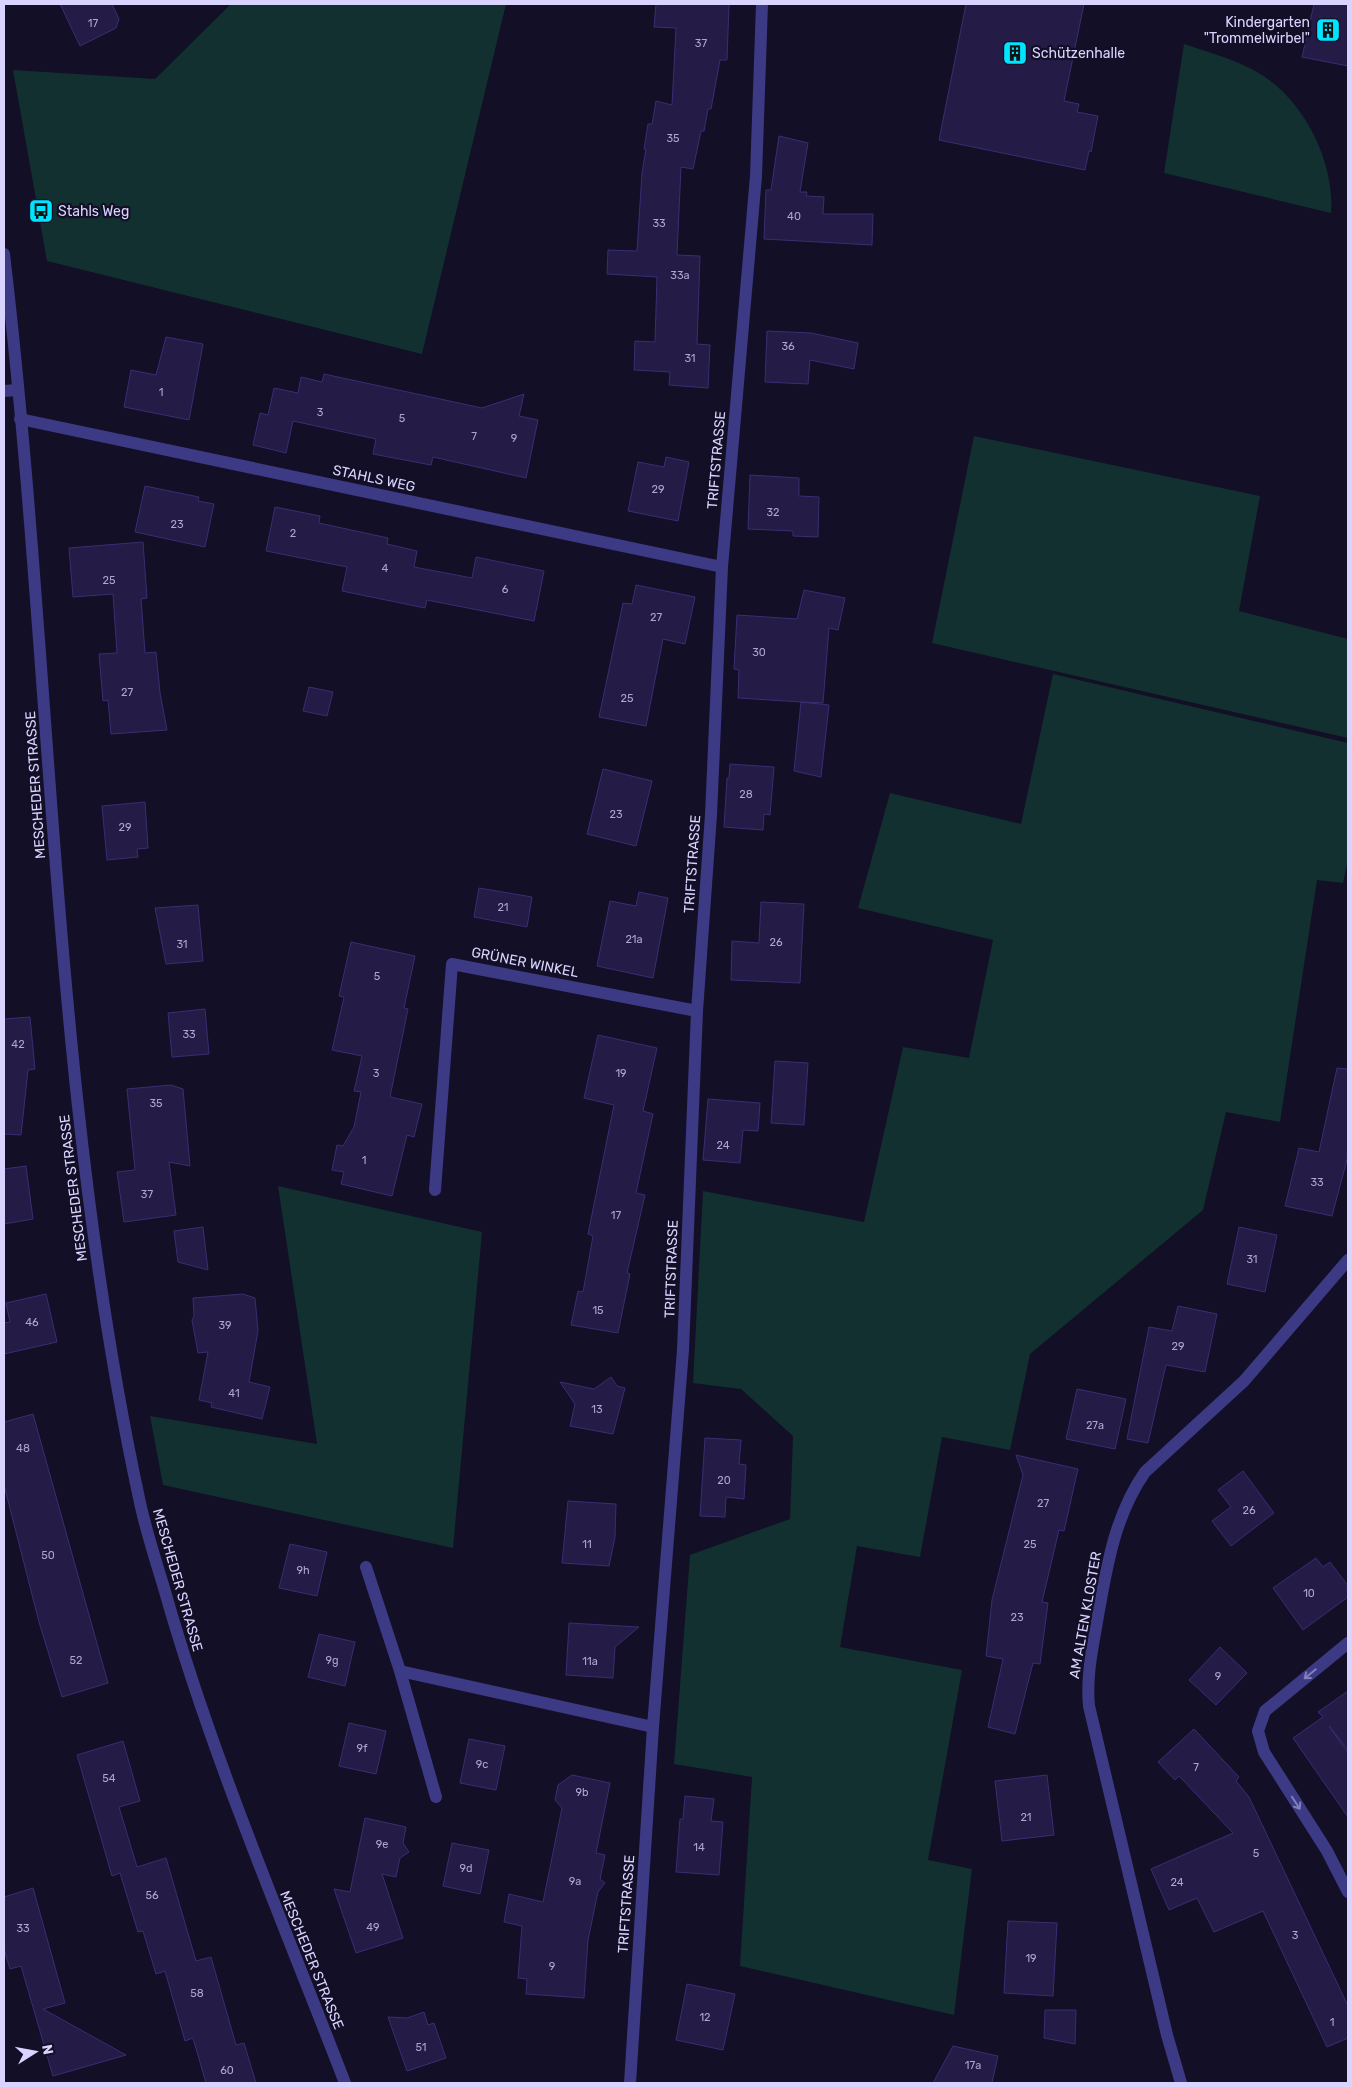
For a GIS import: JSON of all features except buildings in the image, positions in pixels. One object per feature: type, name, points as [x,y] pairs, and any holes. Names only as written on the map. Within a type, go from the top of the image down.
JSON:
[{"type":"street","name":"TRIFTSTRASSE","points":[[630,2083],[653,1727],[683,1350],[697,1011],[711,815],[722,567],[756,176],[762,4]]},
{"type":"street","name":"MESCHEDER STRASSE","points":[[4,254],[20,419],[62,949],[91,1227],[112,1363],[140,1504],[180,1646],[228,1788],[345,2083]]},
{"type":"street","points":[[4,391],[17,390]]},
{"type":"street","name":"STAHLS WEG","points":[[20,419],[722,567]]},
{"type":"street","name":"GRÜNER WINKEL","points":[[435,1190],[452,964],[697,1011]]},
{"type":"street","name":"AM ALTEN KLOSTER","points":[[1181,2083],[1167,2035],[1089,1706],[1088,1674],[1108,1563],[1120,1520],[1136,1484],[1145,1472],[1244,1381],[1348,1260]]},
{"type":"street","points":[[366,1567],[400,1671],[436,1797]]},
{"type":"street","points":[[1348,1643],[1265,1711],[1258,1731],[1264,1752],[1327,1851],[1348,1892]]},
{"type":"street","points":[[400,1671],[653,1727]]},
{"type":"green space","points":[[231,4],[506,4],[422,354],[47,261],[13,70],[155,79]]},
{"type":"green space","points":[[1184,44],[1224,57],[1254,70],[1277,87],[1291,101],[1304,117],[1322,154],[1328,174],[1331,213],[1164,173]]},
{"type":"green space","points":[[974,436],[1260,496],[1239,611],[1348,639],[1348,738],[932,643]]},
{"type":"green space","points":[[1053,674],[1348,743],[1348,860],[1343,883],[1317,880],[1280,1122],[1226,1112],[1203,1210],[1030,1354],[1010,1450],[942,1437],[920,1557],[857,1546],[840,1647],[962,1670],[928,1860],[972,1869],[954,2015],[740,1966],[752,1777],[674,1764],[690,1555],[790,1519],[793,1436],[741,1389],[693,1383],[703,1191],[864,1222],[903,1047],[969,1058],[993,940],[858,908],[890,793],[1021,824]]},
{"type":"green space","points":[[278,1186],[482,1232],[453,1548],[163,1485],[150,1416],[317,1444]]},
{"type":"place","name":"Kindergarten \"Trommelwirbel\"","points":[[1328,30]]},
{"type":"place","name":"Schützenhalle","points":[[1015,53]]},
{"type":"place","name":"Stahls Weg","points":[[41,211]]}]
